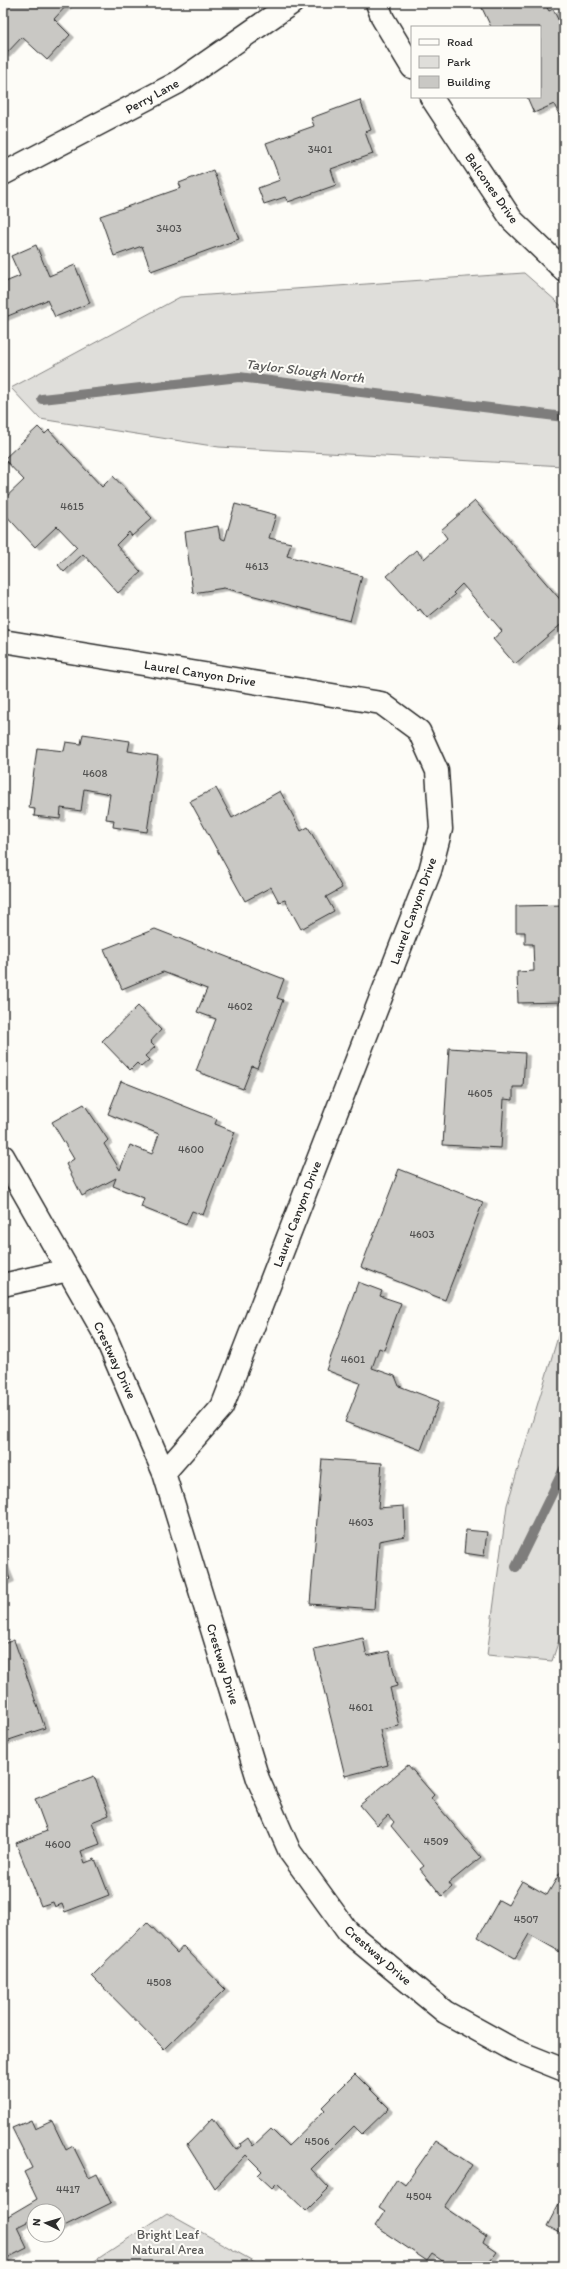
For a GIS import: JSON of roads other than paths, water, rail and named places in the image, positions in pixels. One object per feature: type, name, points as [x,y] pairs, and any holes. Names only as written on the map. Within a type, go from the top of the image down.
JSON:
[{"type":"street","name":"Perry Lane","points":[[3,174],[177,83],[292,3]]},
{"type":"street","points":[[377,3],[383,20],[411,65]]},
{"type":"street","name":"Balcones Drive","points":[[432,98],[512,220],[564,270]]},
{"type":"street","name":"Laurel Canyon Drive","points":[[3,641],[381,702],[419,731],[438,771],[441,828],[430,871],[222,1407],[164,1473]]},
{"type":"street","name":"Crestway Drive","points":[[3,1156],[104,1333],[164,1473],[258,1779],[290,1852],[348,1932],[445,2012],[514,2050],[564,2070]]},
{"type":"street","points":[[3,1285],[68,1270]]},
{"type":"waterway","name":"Taylor Slough North","points":[[42,399],[239,377],[564,417]]},
{"type":"waterway","points":[[516,1567],[564,1469]]},
{"type":"park label","name":"Bright Leaf Natural Area","points":[[168,2242]]}]
